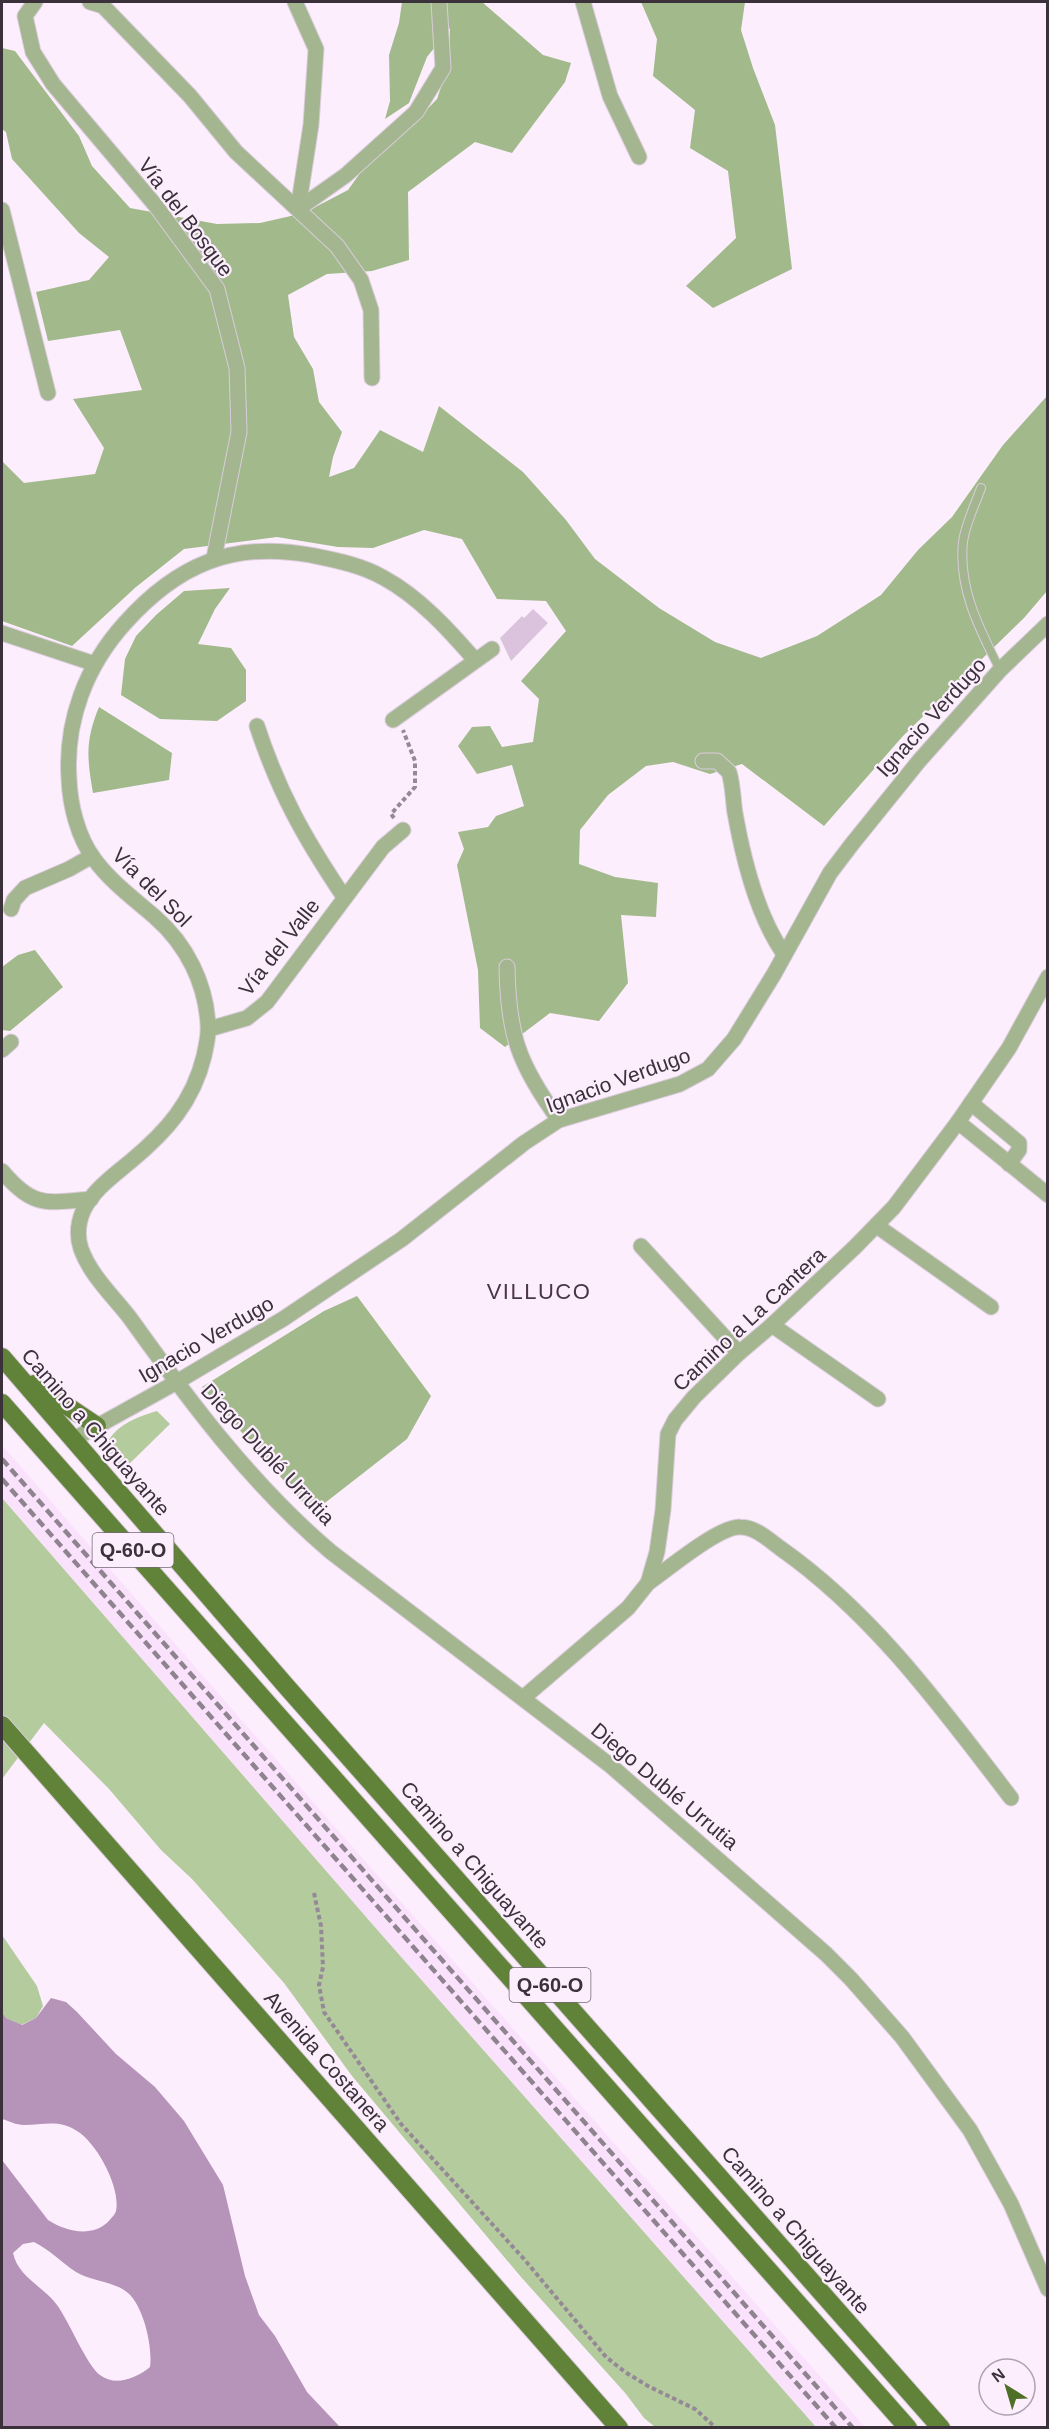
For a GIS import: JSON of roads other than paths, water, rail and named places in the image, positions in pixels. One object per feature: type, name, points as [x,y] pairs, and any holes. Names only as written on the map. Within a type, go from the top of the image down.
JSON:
[{"type":"main road","points":[[3,1359],[97,1426]]},
{"type":"main road","name":"Camino a Chiguayante","points":[[3,1359],[294,1695],[941,2427]]},
{"type":"main road","name":"Q-60-O","points":[[2,1403],[908,2427]]},
{"type":"main road","points":[[31,1437],[51,1445],[66,1443],[74,1439]]},
{"type":"main road","points":[[74,1439],[68,1456],[70,1477],[75,1486]]},
{"type":"main road","name":"Avenida Costanera","points":[[2,1725],[620,2427]]},
{"type":"street","name":"Vía del Bosque","points":[[34,2],[25,16],[33,52],[52,84],[156,206],[217,289],[237,368],[239,432],[214,558]]},
{"type":"street","points":[[90,2],[103,6],[190,96],[236,152],[338,246],[361,280],[371,310],[372,378]]},
{"type":"street","points":[[295,2],[316,49],[311,125],[298,209]]},
{"type":"street","points":[[298,209],[346,175],[416,112],[443,68],[439,2]]},
{"type":"street","points":[[583,2],[610,96],[639,157]]},
{"type":"street","points":[[2,210],[48,393]]},
{"type":"street","name":"Vía del Sol","points":[[175,1383],[128,1315],[96,1275],[82,1252],[79,1242],[79,1223],[91,1199],[102,1186],[177,1117],[197,1081],[209,1029],[199,979],[182,946],[159,921],[109,878],[92,856],[77,824],[68,764],[74,718],[80,697],[95,664],[118,631],[146,602],[191,568],[214,558],[245,552],[294,552],[328,558],[372,572],[388,580],[416,602],[457,639],[476,660]]},
{"type":"street","name":"Ignacio Verdugo","points":[[74,1439],[283,1319],[402,1239],[524,1143],[559,1120],[680,1084],[708,1069],[734,1039],[830,873],[919,761],[1000,670],[1047,624]]},
{"type":"street","points":[[2,633],[95,664]]},
{"type":"street","points":[[393,720],[492,649]]},
{"type":"street","name":"Vía del Valle","points":[[257,726],[276,781],[290,809],[344,897]]},
{"type":"street","points":[[703,761],[717,761],[729,772],[748,868],[769,928],[784,954]]},
{"type":"street","name":"Vía del Valle","points":[[209,1029],[247,1018],[267,1002],[383,847],[403,830]]},
{"type":"street","points":[[11,909],[14,900],[25,888],[69,869],[92,856]]},
{"type":"street","points":[[507,967],[510,1010],[519,1056],[536,1089],[559,1120]]},
{"type":"street","name":"Camino a La Cantera","points":[[523,1698],[628,1608],[648,1583],[657,1552],[663,1510],[668,1434],[675,1420],[694,1397],[739,1353],[772,1325],[877,1226],[894,1207],[958,1122],[1009,1048],[1047,977]]},
{"type":"street","points":[[971,1103],[1019,1143],[1019,1150],[1010,1164]]},
{"type":"street","points":[[958,1122],[1047,1195]]},
{"type":"street","points":[[2,1171],[27,1196],[39,1201],[51,1203],[91,1199]]},
{"type":"street","points":[[877,1226],[991,1307]]},
{"type":"street","points":[[641,1246],[739,1353]]},
{"type":"street","points":[[772,1325],[878,1399]]},
{"type":"street","name":"Diego Dublé Urrutia","points":[[175,1383],[243,1464],[316,1539],[645,1794],[826,1954],[876,2005],[949,2099],[970,2130],[1011,2204],[1047,2289]]},
{"type":"street","points":[[648,1583],[720,1533],[738,1526],[755,1530],[811,1571],[882,1638],[1011,1798]]},
{"type":"lane","points":[[981,489],[963,540],[963,579],[979,628],[1000,670]]},
{"type":"railway","points":[[2,1459],[853,2428]]},
{"type":"railway","points":[[2,1479],[836,2428]]},
{"type":"district","name":"VILLUCO","points":[[539,1291]]}]
